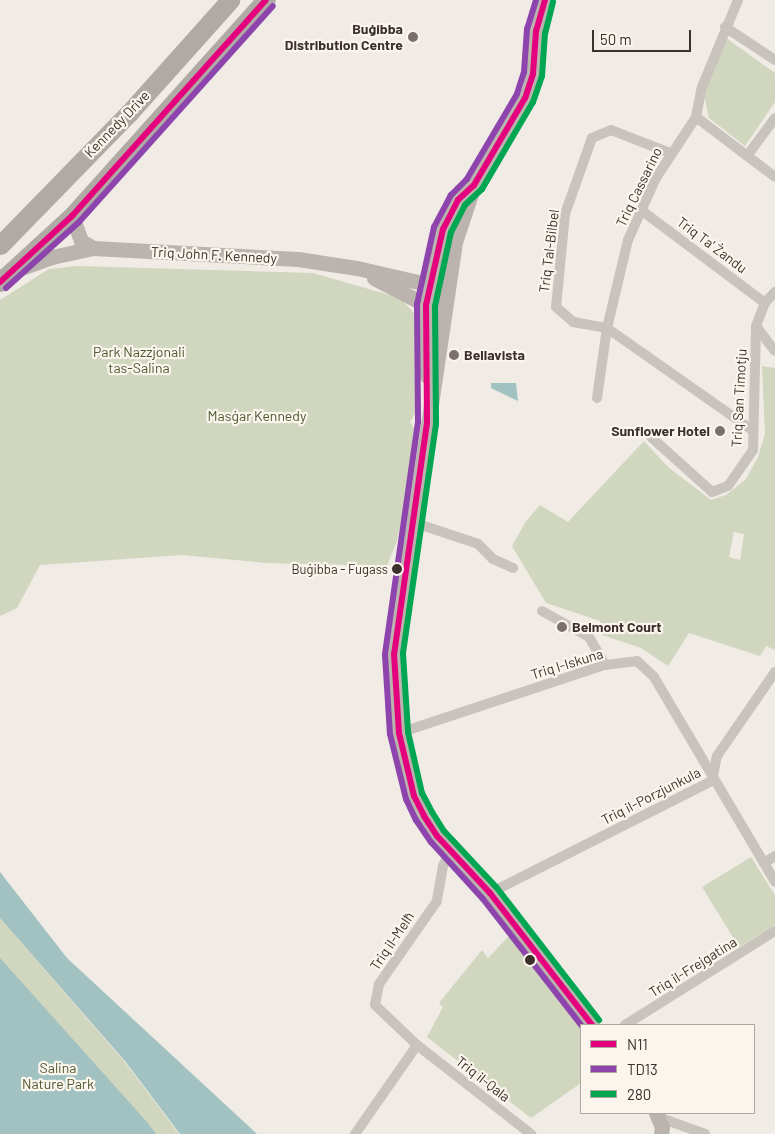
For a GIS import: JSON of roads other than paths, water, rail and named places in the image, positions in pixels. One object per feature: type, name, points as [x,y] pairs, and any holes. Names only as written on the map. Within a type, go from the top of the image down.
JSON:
[{"type":"highway","name":"Kennedy Drive","points":[[2,242],[129,113],[230,0]]},
{"type":"highway","name":"Kennedy Drive","points":[[0,282],[16,270],[72,216],[266,0]]},
{"type":"street","points":[[545,0],[536,31],[533,74],[528,90],[474,185],[436,304],[427,423],[415,523],[394,654],[399,733],[414,796],[437,836],[490,893],[591,1024]]},
{"type":"street","name":"Triq Cassarino","points":[[597,398],[607,328],[628,240],[670,154],[696,117],[702,87],[725,27],[738,0]]},
{"type":"street","points":[[725,27],[775,60]]},
{"type":"street","points":[[696,117],[775,177]]},
{"type":"street","points":[[747,156],[775,118]]},
{"type":"street","name":"Triq Tal-Bilbel","points":[[607,328],[573,322],[556,307],[565,214],[571,194],[592,138],[611,130],[670,154]]},
{"type":"street","points":[[436,304],[431,285],[443,229],[458,200],[474,185]]},
{"type":"street","name":"Triq Ta' Żandu","points":[[641,210],[765,303]]},
{"type":"street","points":[[72,216],[81,241],[93,248]]},
{"type":"street","name":"Triq John F. Kennedy","points":[[16,270],[52,257],[93,248],[298,258],[335,263],[431,285]]},
{"type":"street","name":"Triq John F. Kennedy","points":[[335,263],[436,304]]},
{"type":"street","name":"Triq San Timotju","points":[[650,437],[712,492],[728,486],[753,450],[756,326],[765,303],[775,292]]},
{"type":"street","points":[[756,326],[775,351]]},
{"type":"street","points":[[607,328],[752,430]]},
{"type":"street","points":[[415,523],[478,544],[493,559],[513,568]]},
{"type":"street","points":[[542,611],[589,637],[605,665]]},
{"type":"street","name":"Triq l-Iskuna","points":[[399,733],[605,665],[637,661],[654,678],[712,780]]},
{"type":"street","name":"Triq il-Porzjunkula","points":[[490,893],[712,780],[717,756],[775,672]]},
{"type":"street","points":[[712,780],[775,882]]},
{"type":"street","name":"Triq il-Melħ","points":[[418,1045],[375,1005],[379,984],[437,901],[443,866],[451,850]]},
{"type":"street","points":[[764,863],[775,856]]},
{"type":"street","name":"Triq il-Frejgatina","points":[[627,1024],[775,931]]},
{"type":"street","points":[[355,1134],[418,1045]]},
{"type":"street","name":"Triq il-Qala","points":[[418,1045],[531,1134]]},
{"type":"street","points":[[657,1115],[661,1134]]},
{"type":"street","points":[[657,1115],[705,1134]]},
{"type":"water","points":[[491,383],[516,383],[518,401],[491,388]]},
{"type":"water","points":[[0,872],[67,958],[257,1134],[180,1134],[125,1061],[0,918]]},
{"type":"water","name":"Salina Nature Park","points":[[0,958],[147,1122],[156,1134],[0,1134]]},
{"type":"place","name":"Buġibba Distribution Centre","points":[[413,37]]},
{"type":"place","name":"Bellavista","points":[[454,355]]},
{"type":"place","name":"Sunflower Hotel","points":[[720,431]]},
{"type":"place","name":"Buġibba - Fugass","points":[[397,569]]},
{"type":"place","name":"Belmont Court","points":[[562,627]]},
{"type":"park label","name":"Park Nazzjonali tas-Salina","points":[[139,360]]},
{"type":"park label","name":"Masġar Kennedy","points":[[257,416]]}]
